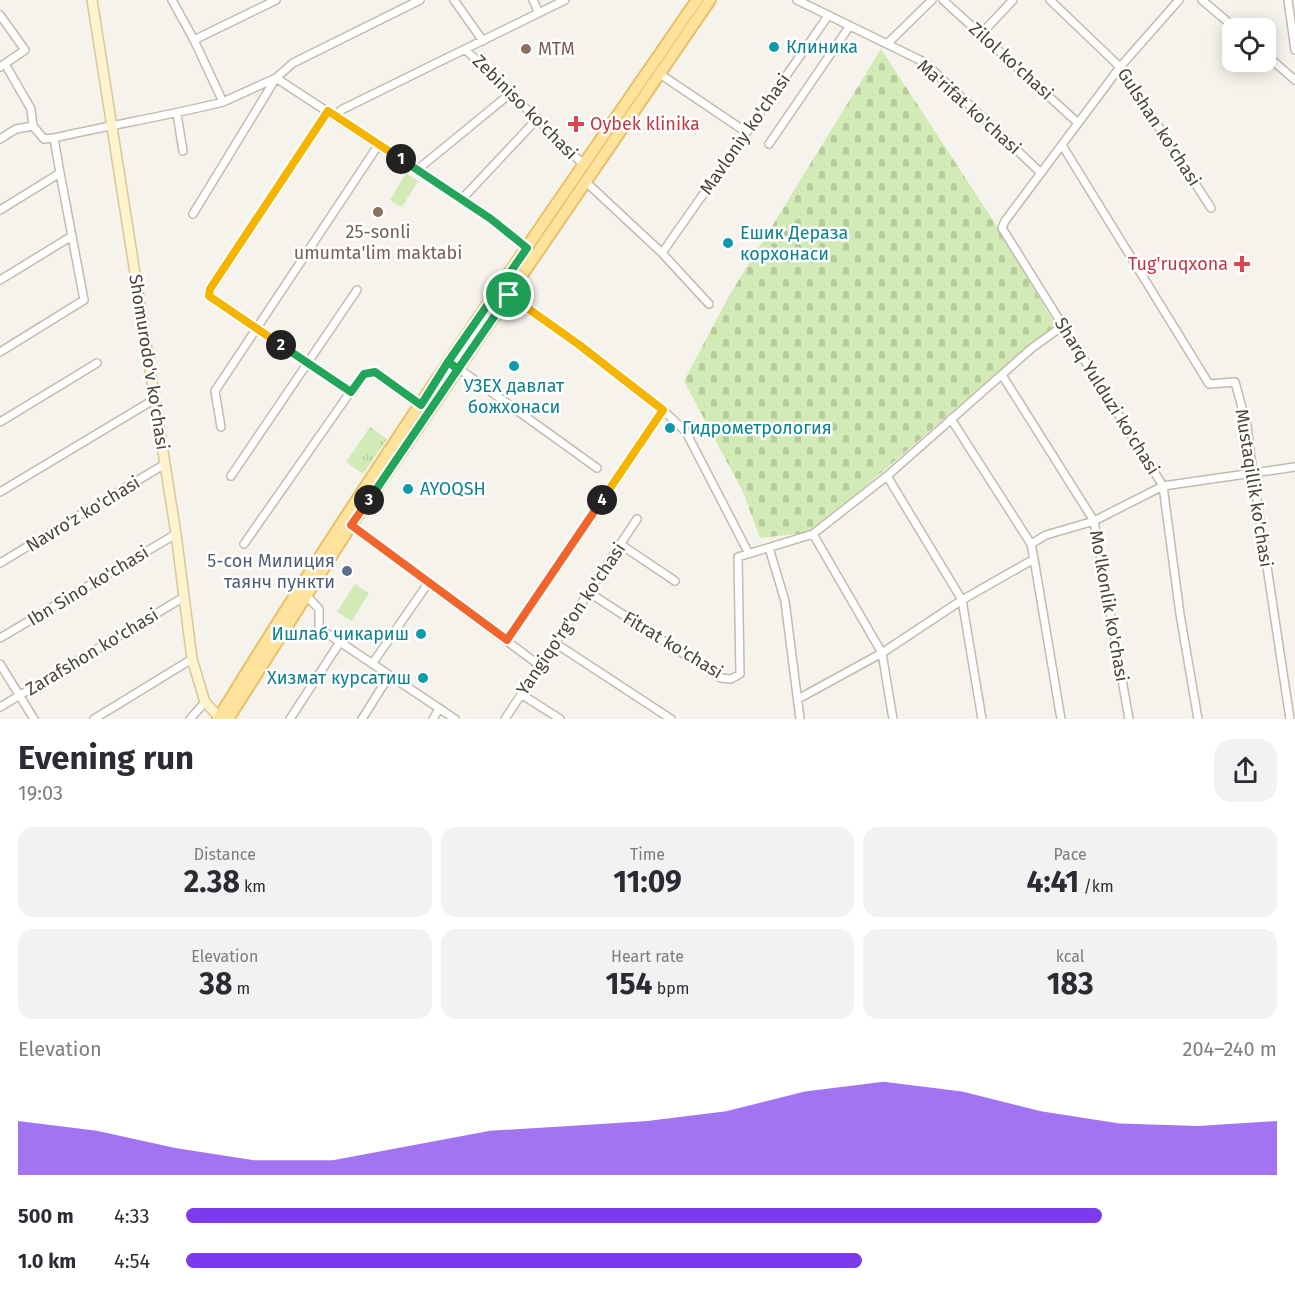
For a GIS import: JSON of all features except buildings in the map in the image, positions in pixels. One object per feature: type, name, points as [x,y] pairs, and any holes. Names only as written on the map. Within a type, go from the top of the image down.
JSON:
[{"type":"main road","points":[[222,718],[351,525],[527,248],[697,0]]},
{"type":"main road","points":[[222,718],[342,522],[421,405],[509,295],[710,0]]},
{"type":"street","name":"Shomurodo'v ko'chasi","points":[[92,0],[176,534],[192,659],[205,702],[222,718]]},
{"type":"street","points":[[172,0],[223,102]]},
{"type":"street","points":[[194,40],[276,0]]},
{"type":"street","points":[[193,213],[276,78],[293,63],[420,0]]},
{"type":"street","points":[[454,0],[483,41]]},
{"type":"street","points":[[533,0],[539,13]]},
{"type":"street","name":"Zebiniso ko'chasi","points":[[337,117],[341,110],[564,0]]},
{"type":"street","name":"Ma'rifat ko'chasi","points":[[797,0],[924,62],[1041,173]]},
{"type":"street","points":[[888,43],[932,0]]},
{"type":"street","name":"Zilol ko'chasi","points":[[943,0],[1078,123]]},
{"type":"street","points":[[981,34],[1013,0]]},
{"type":"street","name":"Gulshan ko'chasi","points":[[1050,0],[1120,67],[1211,208]]},
{"type":"street","points":[[1041,173],[1120,67],[1179,0]]},
{"type":"street","points":[[1202,0],[1223,18]]},
{"type":"street","points":[[1288,0],[1295,50]]},
{"type":"street","points":[[0,15],[25,50],[3,66],[30,109],[33,126],[44,139],[177,114],[223,102],[276,78]]},
{"type":"street","name":"Mavloniy ko'chasi","points":[[662,253],[828,16]]},
{"type":"street","points":[[770,144],[849,27]]},
{"type":"street","name":"Zebiniso ko'chasi","points":[[466,50],[584,165]]},
{"type":"street","points":[[1276,64],[1295,80]]},
{"type":"street","points":[[660,74],[746,132]]},
{"type":"street","points":[[276,78],[379,144],[527,248]]},
{"type":"street","points":[[417,170],[511,93]]},
{"type":"street","points":[[328,111],[209,292],[209,296],[351,392]]},
{"type":"street","points":[[177,114],[183,151]]},
{"type":"street","points":[[461,200],[538,118]]},
{"type":"street","points":[[0,139],[16,129],[33,126]]},
{"type":"street","points":[[0,352],[84,300],[54,138]]},
{"type":"street","points":[[221,427],[215,390],[379,144]]},
{"type":"street","name":"Mustaqillik ko'chasi","points":[[1062,145],[1209,384],[1235,382],[1247,426],[1290,719]]},
{"type":"street","points":[[0,210],[60,172]]},
{"type":"street","name":"Sharq Yulduzi ko'chasi","points":[[1041,173],[1002,228],[1163,486],[1180,614],[1198,719]]},
{"type":"street","points":[[586,182],[662,253],[709,304]]},
{"type":"street","points":[[0,280],[72,236]]},
{"type":"street","points":[[231,476],[357,290]]},
{"type":"street","points":[[509,295],[578,344],[663,410],[686,432],[748,552],[813,534],[887,476],[1032,348],[1064,325]]},
{"type":"street","points":[[0,422],[97,363]]},
{"type":"street","points":[[453,365],[597,468]]},
{"type":"street","points":[[244,544],[364,374],[375,372],[421,405]]},
{"type":"street","name":"Mo'lkonlik ko'chasi","points":[[1002,375],[1095,521],[1130,719]]},
{"type":"street","points":[[0,492],[155,399]]},
{"type":"street","points":[[507,640],[663,410]]},
{"type":"street","points":[[951,419],[1031,544],[1061,719]]},
{"type":"street","name":"Navro'z ko'chasi","points":[[0,563],[165,464]]},
{"type":"street","points":[[1031,544],[1046,535],[1095,521],[1163,486],[1295,467]]},
{"type":"street","points":[[887,476],[962,600],[982,719]]},
{"type":"street","name":"Yangiqo'rg'on ko'chasi","points":[[504,719],[637,519]]},
{"type":"street","points":[[351,525],[539,665]]},
{"type":"street","name":"Ibn Sino ko'chasi","points":[[0,638],[176,534]]},
{"type":"street","points":[[813,534],[882,653],[893,719]]},
{"type":"street","points":[[620,544],[675,581]]},
{"type":"street","points":[[769,548],[785,601],[800,719]]},
{"type":"street","name":"Fitrat ko'chasi","points":[[588,592],[721,678],[731,679],[740,674],[738,556],[748,552]]},
{"type":"street","points":[[798,699],[882,653],[962,600],[1034,560]]},
{"type":"street","points":[[372,664],[429,582]]},
{"type":"street","points":[[305,594],[319,609],[319,628],[455,719]]},
{"type":"street","name":"Zarafshon ko'chasi","points":[[0,707],[184,597]]},
{"type":"street","points":[[290,719],[340,642]]},
{"type":"street","points":[[555,643],[671,719]]},
{"type":"street","points":[[94,719],[192,659]]},
{"type":"street","points":[[0,664],[34,719]]},
{"type":"street","points":[[362,719],[389,676]]},
{"type":"street","points":[[521,694],[560,719]]},
{"type":"street","points":[[190,719],[205,702]]},
{"type":"street","points":[[433,719],[439,709]]},
{"type":"green space","points":[[881,49],[998,228],[1056,326],[1003,368],[861,490],[806,533],[760,538],[743,492],[684,381],[729,296]]},
{"type":"green space","points":[[406,173],[418,181],[402,207],[390,200]]},
{"type":"green space","points":[[370,427],[387,439],[363,474],[346,462]]},
{"type":"green space","points":[[355,584],[369,593],[352,621],[337,612]]},
{"type":"place","name":"Клиника","points":[[774,47]]},
{"type":"place","name":"MTM","points":[[526,49]]},
{"type":"place","name":"Oybek klinika","points":[[576,124]]},
{"type":"place","name":"25-sonli umumta'lim maktabi","points":[[378,212]]},
{"type":"place","name":"Ешик Дераза корхонаси","points":[[728,243]]},
{"type":"place","name":"Tug'ruqxona","points":[[1242,264]]},
{"type":"place","name":"УЗЕХ давлат божхонаси","points":[[514,366]]},
{"type":"place","name":"Гидрометрология","points":[[670,428]]},
{"type":"place","name":"AYOQSH","points":[[408,489]]},
{"type":"place","name":"5-сон Милиция таянч пункти","points":[[347,571]]},
{"type":"place","name":"Ишлаб чикариш","points":[[421,634]]},
{"type":"place","name":"Хизмат курсатиш","points":[[423,678]]},
{"type":"route","points":[[509,295],[458,369],[448,362],[527,248],[491,219],[328,111],[208,294],[351,392],[364,374],[375,372],[421,405],[448,362],[458,369],[351,525],[507,640],[663,410],[578,344],[509,295]]}]
